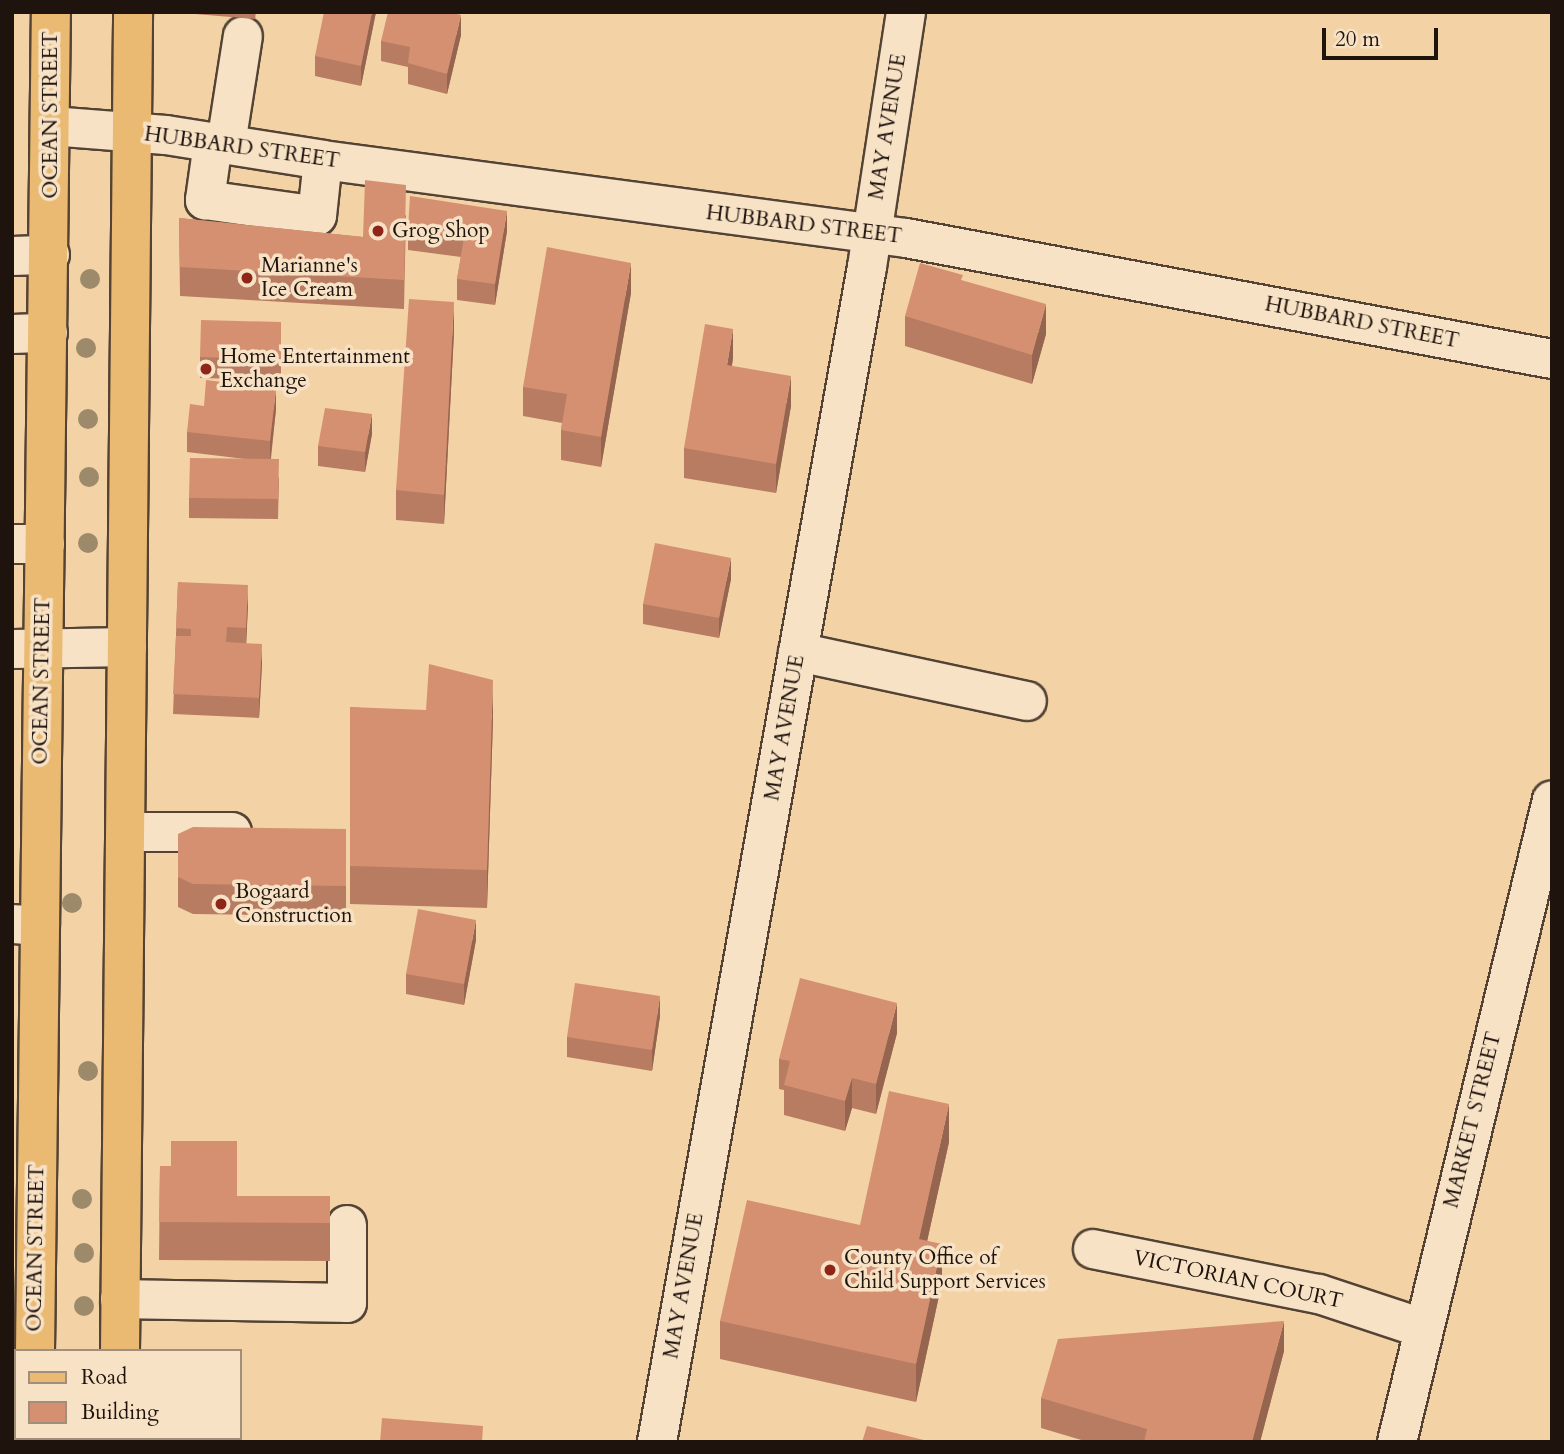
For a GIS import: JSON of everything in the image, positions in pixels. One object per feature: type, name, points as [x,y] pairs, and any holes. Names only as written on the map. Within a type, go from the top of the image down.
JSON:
[{"type":"main road","name":"OCEAN STREET","points":[[28,1327],[26,925],[30,334],[50,255],[51,12]]},
{"type":"main road","points":[[120,1349],[133,12]]},
{"type":"street","name":"MAY AVENUE","points":[[657,1442],[872,234],[906,12]]},
{"type":"street","points":[[243,36],[205,200],[317,216],[323,160]]},
{"type":"street","name":"HUBBARD STREET","points":[[51,126],[220,143],[323,160],[906,237],[1535,356]]},
{"type":"street","points":[[12,256],[50,255]]},
{"type":"street","points":[[27,648],[127,648]]},
{"type":"street","points":[[799,652],[1027,701]]},
{"type":"street","name":"MARKET STREET","points":[[1397,1442],[1422,1328],[1552,800]]},
{"type":"street","points":[[126,832],[265,832]]},
{"type":"street","points":[[120,1299],[347,1303],[347,1225]]},
{"type":"street","name":"VICTORIAN COURT","points":[[1093,1248],[1319,1294],[1422,1328]]},
{"type":"building","points":[[324,12],[372,12],[361,66],[315,56]]},
{"type":"building","points":[[388,12],[448,12],[461,15],[447,74],[408,63],[410,47],[381,41]]},
{"type":"building","points":[[365,180],[406,185],[404,280],[180,267],[179,218],[363,237]]},
{"type":"building","points":[[410,196],[507,211],[495,284],[457,279],[464,237],[408,229]]},
{"type":"building","points":[[547,247],[631,263],[601,437],[561,430],[567,394],[523,387]]},
{"type":"building","points":[[920,263],[963,275],[961,280],[1046,304],[1032,355],[905,316]]},
{"type":"building","points":[[409,299],[454,302],[444,495],[396,490]]},
{"type":"building","points":[[201,320],[281,322],[281,360],[200,357]]},
{"type":"building","points":[[705,324],[733,329],[727,365],[791,376],[776,464],[684,448]]},
{"type":"building","points":[[206,380],[276,389],[270,441],[187,432],[190,404],[204,406]]},
{"type":"building","points":[[325,408],[372,414],[365,452],[318,446]]},
{"type":"building","points":[[190,458],[279,459],[278,499],[189,498]]},
{"type":"building","points":[[655,543],[731,558],[719,618],[643,604]]},
{"type":"building","points":[[178,582],[248,585],[246,628],[227,627],[226,642],[262,644],[259,698],[173,694],[176,636],[191,636],[191,629],[176,628]]},
{"type":"building","points":[[429,664],[493,680],[487,870],[350,866],[350,707],[426,710]]},
{"type":"building","points":[[193,827],[346,829],[346,886],[193,884],[178,877],[178,834]]},
{"type":"building","points":[[418,909],[476,920],[464,984],[406,974]]},
{"type":"building","points":[[800,978],[897,1003],[876,1084],[852,1078],[845,1101],[784,1085],[790,1061],[779,1059]]},
{"type":"building","points":[[575,983],[660,996],[652,1050],[567,1037]]},
{"type":"building","name":"County Office of Child Support Services","points":[[889,1091],[949,1104],[919,1239],[942,1244],[916,1364],[720,1321],[747,1200],[860,1225]]},
{"type":"building","points":[[171,1141],[237,1141],[237,1196],[330,1196],[330,1223],[159,1222],[160,1166],[171,1166]]},
{"type":"building","points":[[1284,1321],[1252,1442],[1144,1442],[1147,1429],[1041,1398],[1058,1339]]},
{"type":"building","points":[[382,1418],[483,1426],[482,1442],[380,1442]]},
{"type":"building","points":[[867,1426],[932,1442],[862,1442]]},
{"type":"place","name":"Grog Shop","points":[[378,231]]},
{"type":"place","name":"Marianne's Ice Cream","points":[[247,278]]},
{"type":"place","name":"Home Entertainment Exchange","points":[[206,369]]},
{"type":"place","name":"Bogaard Construction","points":[[221,904]]},
{"type":"place","name":"County Office of Child Support Services","points":[[830,1270]]}]
